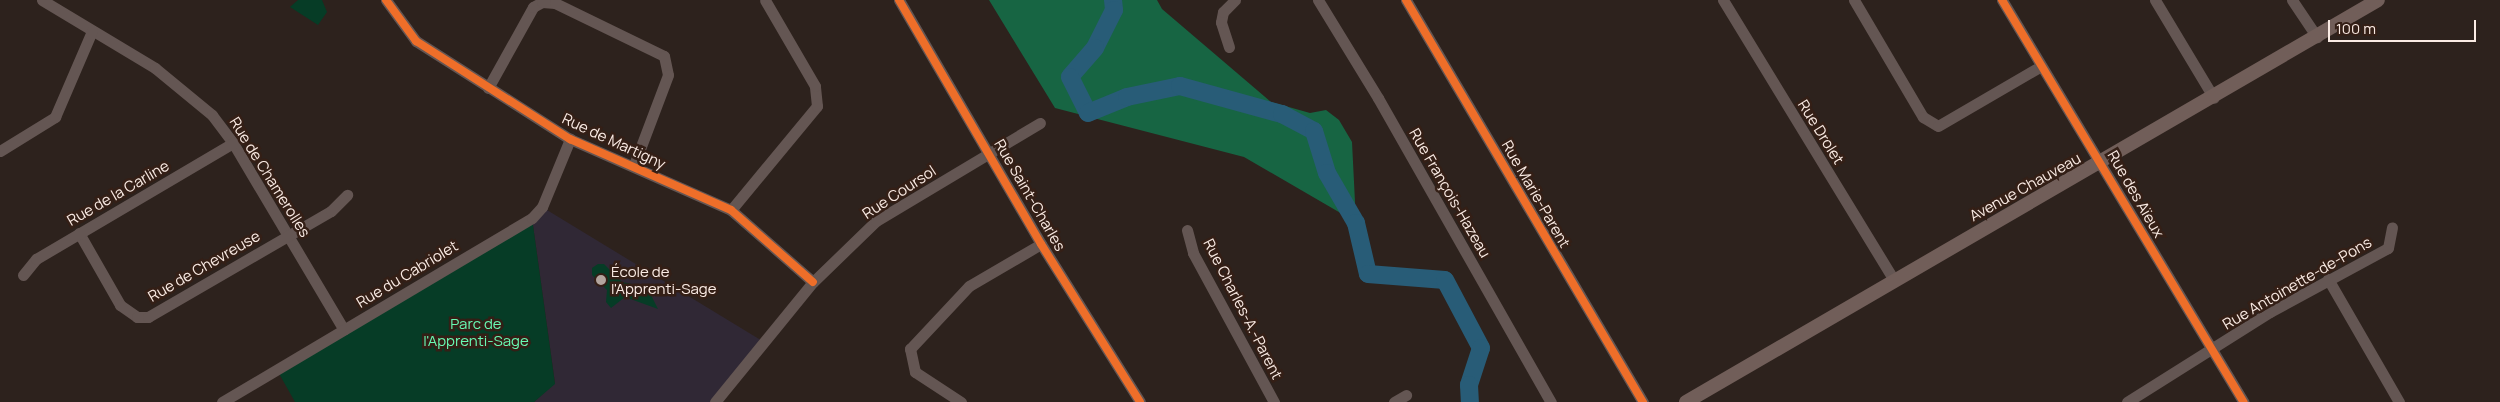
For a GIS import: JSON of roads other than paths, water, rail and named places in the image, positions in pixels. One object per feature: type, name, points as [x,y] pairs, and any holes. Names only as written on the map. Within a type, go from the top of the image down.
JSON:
[{"type":"main road","name":"Avenue Chauveau","points":[[1686,402],[1893,279],[2214,98],[2378,0]]},
{"type":"street","name":"Rue de Chamerolles","points":[[42,0],[155,68],[186,91],[212,115],[233,143],[289,234],[344,330]]},
{"type":"street","name":"Rue de Martigny","points":[[386,0],[416,41],[570,139],[634,165],[731,210],[813,282]]},
{"type":"street","points":[[731,210],[816,106],[815,86],[764,0]]},
{"type":"street","name":"Rue Saint-Charles","points":[[899,0],[1041,244],[1139,402]]},
{"type":"street","points":[[1228,47],[1221,22],[1223,12],[1235,0]]},
{"type":"street","name":"Rue François-Hazeau","points":[[1318,0],[1378,98],[1552,402]]},
{"type":"street","name":"Rue Marie-Parent","points":[[1406,0],[1643,402]]},
{"type":"street","name":"Rue Drolet","points":[[1723,0],[1893,279]]},
{"type":"street","points":[[1854,0],[1923,117],[1938,126],[2041,66]]},
{"type":"street","name":"Rue des Aïeux","points":[[2002,0],[2244,402]]},
{"type":"street","points":[[2154,0],[2214,98]]},
{"type":"street","points":[[2292,0],[2317,37]]},
{"type":"street","points":[[488,88],[533,8],[542,2],[554,3],[664,56],[668,75],[634,165]]},
{"type":"street","points":[[0,151],[55,117],[92,31]]},
{"type":"street","name":"Rue Coursol","points":[[715,402],[813,282],[876,221],[1040,123]]},
{"type":"street","name":"Rue du Cabriolet","points":[[222,402],[532,218],[542,207],[570,139]]},
{"type":"street","name":"Rue de la Carline","points":[[22,275],[36,259],[233,143]]},
{"type":"street","name":"Rue de Chevreuse","points":[[78,233],[120,305],[137,318],[148,316],[331,211],[347,195]]},
{"type":"street","name":"Rue Antoinette-de-Pons","points":[[2127,402],[2328,280],[2388,248],[2392,227]]},
{"type":"street","name":"Rue Charles-A.-Parent","points":[[1188,230],[1193,253],[1274,402]]},
{"type":"street","points":[[962,402],[914,372],[910,349],[969,286],[1041,244]]},
{"type":"street","points":[[2328,280],[2399,402]]},
{"type":"street","points":[[1394,402],[1406,395]]},
{"type":"waterway","points":[[1113,0],[1114,10],[1095,48],[1070,77],[1088,113],[1127,97],[1180,86],[1282,114],[1314,131],[1327,173],[1356,223],[1368,274],[1445,280],[1481,348],[1469,385],[1470,402]]},
{"type":"place","name":"École de l'Apprenti-Sage","points":[[601,280]]},
{"type":"park label","name":"Parc de l'Apprenti-Sage","points":[[476,332]]}]
